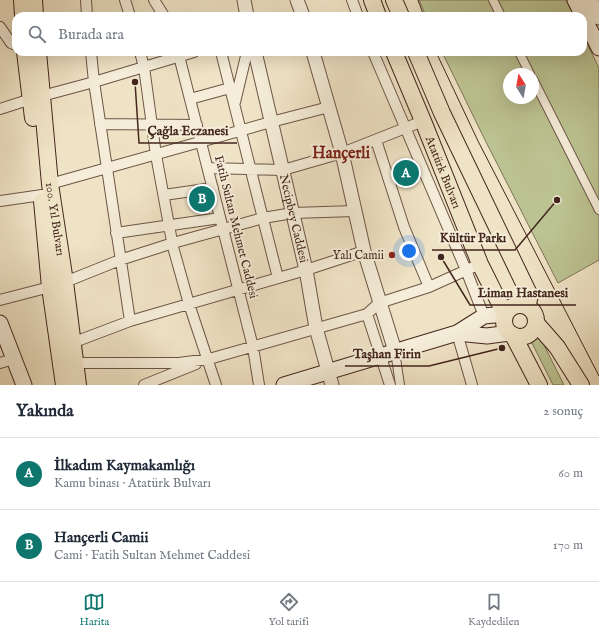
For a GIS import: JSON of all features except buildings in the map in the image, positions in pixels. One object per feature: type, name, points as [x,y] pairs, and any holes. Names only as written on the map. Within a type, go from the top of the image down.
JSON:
[{"type":"main road","points":[[22,0],[23,12]]},
{"type":"main road","points":[[34,0],[35,12]]},
{"type":"main road","points":[[372,0],[376,12]]},
{"type":"main road","points":[[394,0],[399,12]]},
{"type":"main road","points":[[575,0],[581,12]]},
{"type":"main road","points":[[590,0],[599,17]]},
{"type":"main road","points":[[587,24],[599,48]]},
{"type":"main road","name":"100. Yıl Bulvarı","points":[[26,56],[36,98],[57,285],[64,385]]},
{"type":"main road","name":"100. Yıl Bulvarı","points":[[36,98],[38,56]]},
{"type":"main road","name":"Atatürk Bulvarı","points":[[396,56],[423,121],[473,267],[505,314]]},
{"type":"main road","name":"Atatürk Bulvarı","points":[[418,56],[442,113],[530,296],[527,306]]},
{"type":"main road","name":"100. Yıl Bulvarı","points":[[57,285],[72,343],[78,385]]},
{"type":"main road","points":[[284,385],[331,378],[395,351],[457,334],[482,318],[505,314],[512,307],[522,304],[527,306],[534,313],[536,323],[534,329],[525,336],[519,337],[512,334],[487,336],[457,334]]},
{"type":"main road","points":[[505,314],[504,325],[512,334],[540,385]]},
{"type":"main road","points":[[482,318],[487,336]]},
{"type":"main road","points":[[0,323],[7,361],[24,385]]},
{"type":"main road","points":[[536,323],[557,347],[581,385]]},
{"type":"street","points":[[86,0],[87,12]]},
{"type":"street","points":[[125,0],[129,12]]},
{"type":"street","points":[[154,0],[162,12]]},
{"type":"street","points":[[244,0],[246,12]]},
{"type":"street","points":[[298,0],[302,12]]},
{"type":"street","points":[[352,0],[356,12]]},
{"type":"street","points":[[493,0],[499,12]]},
{"type":"street","points":[[0,27],[12,43]]},
{"type":"street","points":[[91,56],[100,124],[130,321]]},
{"type":"street","points":[[141,56],[144,67],[156,155],[173,243],[189,304],[216,385]]},
{"type":"street","points":[[0,110],[144,67],[174,56]]},
{"type":"street","name":"Fatih Sultan Mehmet Caddesi","points":[[179,56],[253,346],[259,385]]},
{"type":"street","points":[[222,56],[278,278]]},
{"type":"street","points":[[234,104],[246,56]]},
{"type":"street","name":"Necipbey Caddesi","points":[[256,56],[306,270],[316,328],[331,378]]},
{"type":"street","points":[[314,56],[342,153],[364,251],[395,351],[400,385]]},
{"type":"street","points":[[375,56],[406,128],[473,267],[482,318]]},
{"type":"street","points":[[521,56],[527,68]]},
{"type":"street","points":[[190,99],[230,88]]},
{"type":"street","points":[[539,91],[599,210]]},
{"type":"street","points":[[0,201],[46,190],[107,168],[329,107]]},
{"type":"street","points":[[208,168],[283,170],[342,153],[423,121]]},
{"type":"street","points":[[100,124],[197,125]]},
{"type":"street","points":[[376,140],[404,227],[429,286]]},
{"type":"street","points":[[164,195],[213,188]]},
{"type":"street","points":[[0,300],[57,285],[120,260],[173,243],[263,218],[293,213],[355,211]]},
{"type":"street","points":[[116,233],[220,218]]},
{"type":"street","points":[[72,343],[130,321],[306,270],[364,251]]},
{"type":"street","points":[[144,385],[208,359],[367,314],[379,303],[429,286],[473,267]]},
{"type":"street","points":[[367,314],[390,385]]},
{"type":"street","points":[[457,334],[472,385]]},
{"type":"street","points":[[75,363],[179,363],[208,359]]},
{"type":"green space","points":[[419,0],[566,0],[572,12],[424,12]]},
{"type":"green space","points":[[587,43],[599,68],[599,260],[558,283],[444,56],[587,56]]},
{"type":"green space","points":[[535,327],[564,385],[553,385],[526,331]]},
{"type":"tram line","points":[[418,0],[422,12]]},
{"type":"tram line","points":[[438,56],[478,141],[599,376]]},
{"type":"place","name":"Çağla Eczanesi","points":[[135,82]]},
{"type":"place","name":"İlkadım Kaymakamlığı","points":[[406,173]]},
{"type":"place","name":"Hançerli Camii","points":[[202,199]]},
{"type":"place","name":"Kültür Parkı","points":[[557,200]]},
{"type":"place","name":"Yalı Camii","points":[[392,255]]},
{"type":"place","name":"Liman Hastanesi","points":[[441,257]]},
{"type":"place","name":"Taşhan Firin","points":[[502,348]]},
{"type":"district","name":"Hançerli","points":[[341,154]]}]
